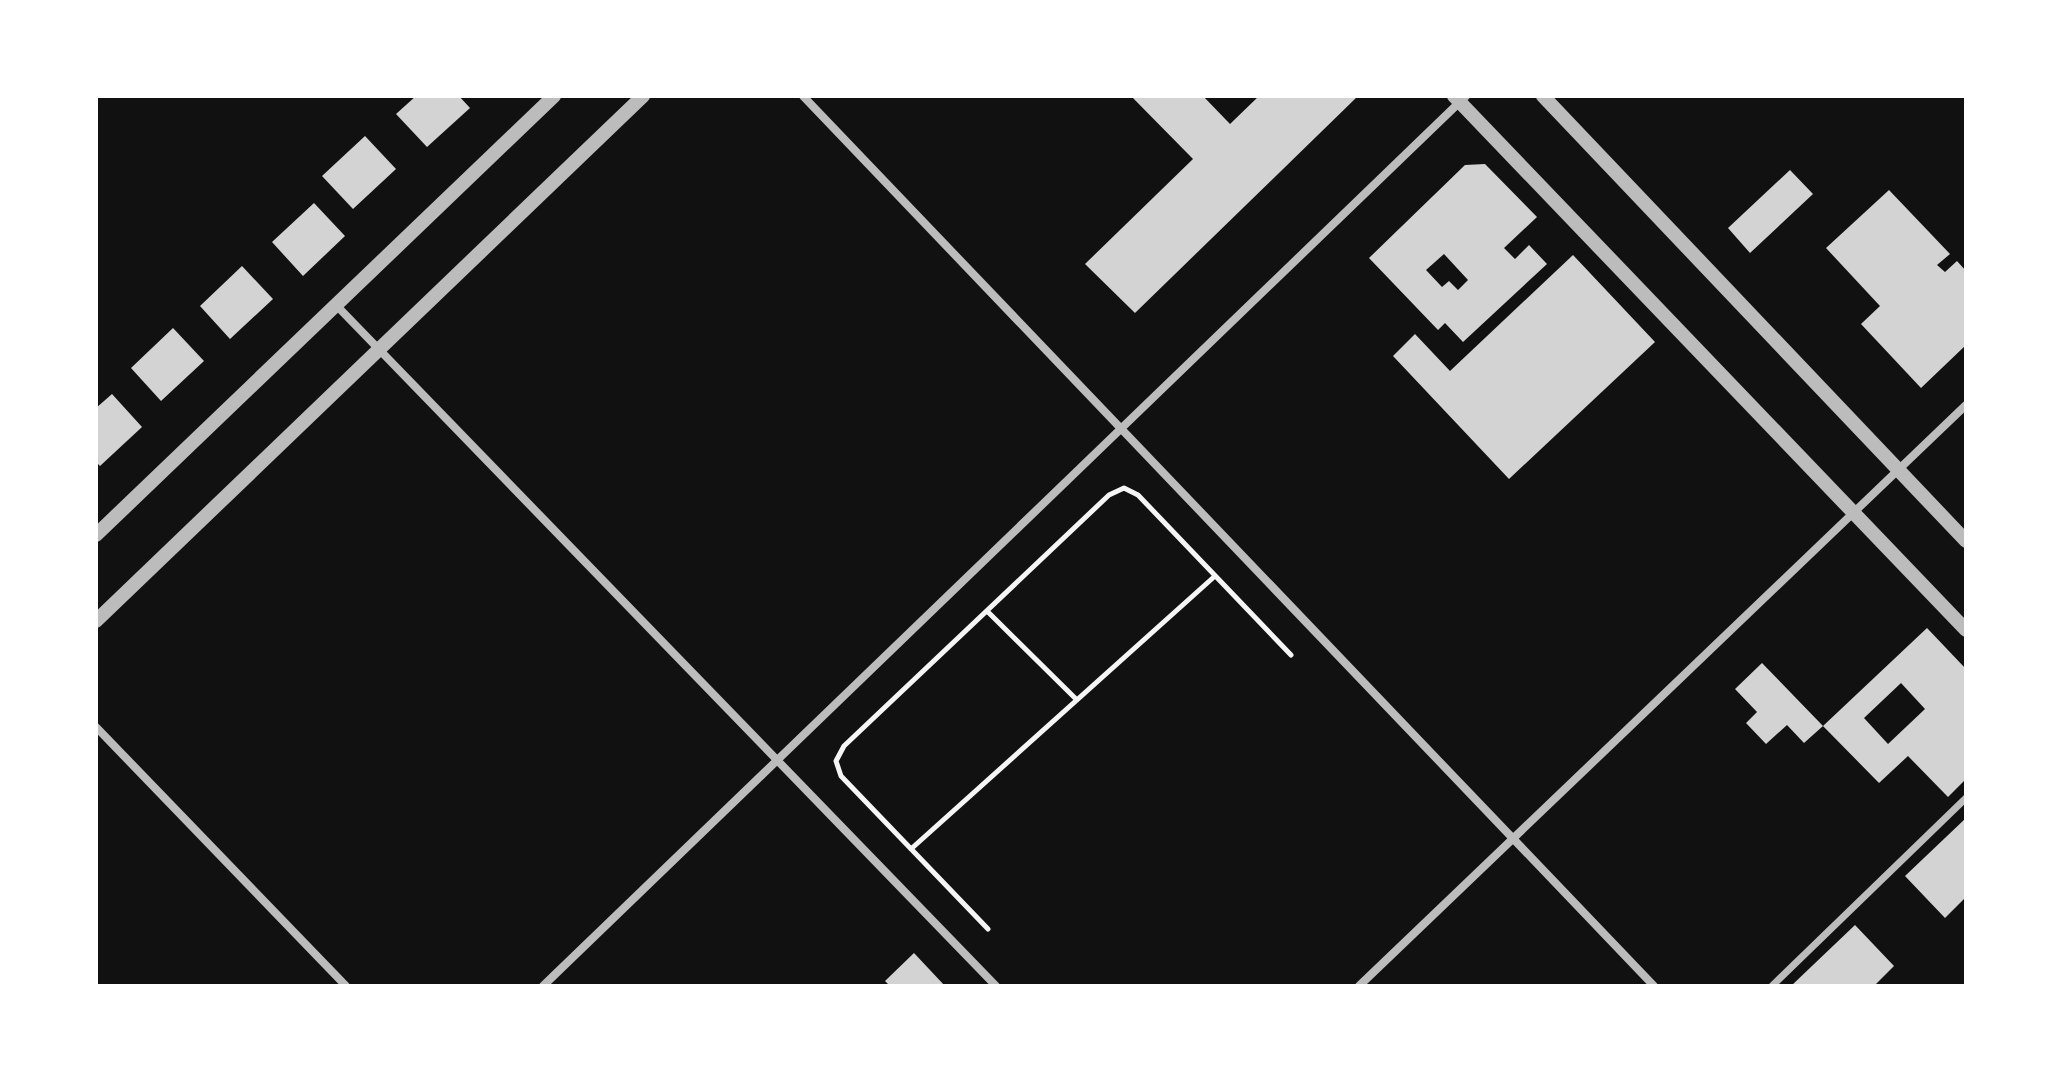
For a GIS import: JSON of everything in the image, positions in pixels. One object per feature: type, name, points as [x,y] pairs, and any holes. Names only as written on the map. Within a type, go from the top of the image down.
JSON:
[{"type":"street","points":[[96,535],[554,96]]},
{"type":"street","points":[[96,621],[643,96]]},
{"type":"street","points":[[803,96],[1654,986]]},
{"type":"street","points":[[1543,96],[1966,541]]},
{"type":"street","points":[[543,986],[1460,98],[1966,630]]},
{"type":"street","points":[[336,305],[996,986]]},
{"type":"street","points":[[1359,986],[1966,405]]},
{"type":"street","points":[[96,727],[346,986]]},
{"type":"street","points":[[1772,986],[1966,798]]},
{"type":"path","points":[[988,929],[841,776],[836,761],[838,754],[1109,495],[1124,488],[1138,495],[1291,655]]},
{"type":"path","points":[[911,849],[1215,576]]},
{"type":"path","points":[[987,611],[1077,700]]},
{"type":"building","points":[[416,96],[459,96],[470,108],[427,147],[396,114]]},
{"type":"building","points":[[1131,96],[1203,96],[1230,124],[1259,96],[1358,96],[1135,313],[1085,264],[1193,159]]},
{"type":"building","points":[[365,136],[396,169],[353,209],[322,176]]},
{"type":"building","points":[[1485,164],[1537,217],[1504,248],[1515,259],[1529,245],[1547,264],[1463,342],[1445,323],[1438,330],[1369,258],[1465,165]],"holes":[[[1444,254],[1468,280],[1458,290],[1449,281],[1442,287],[1426,270]]]},
{"type":"building","points":[[1790,170],[1813,194],[1750,253],[1728,228]]},
{"type":"building","points":[[1889,190],[1950,254],[1937,265],[1945,272],[1957,261],[1966,271],[1966,345],[1921,388],[1861,324],[1880,306],[1826,248]]},
{"type":"building","points":[[314,203],[345,236],[303,276],[272,242]]},
{"type":"building","points":[[1573,255],[1655,342],[1509,479],[1393,356],[1415,334],[1450,371]]},
{"type":"building","points":[[242,266],[273,299],[230,339],[200,306]]},
{"type":"building","points":[[173,328],[204,361],[161,401],[131,368]]},
{"type":"building","points":[[112,394],[142,427],[100,466],[96,462],[96,408]]},
{"type":"building","points":[[1927,628],[1966,669],[1966,779],[1948,797],[1908,756],[1879,783],[1823,726]],"holes":[[[1901,683],[1925,709],[1888,744],[1864,718]]]},
{"type":"building","points":[[1762,663],[1823,726],[1804,743],[1787,725],[1766,744],[1746,723],[1757,712],[1735,689]]},
{"type":"building","points":[[1966,818],[1966,897],[1945,918],[1905,876]]},
{"type":"building","points":[[1855,925],[1894,966],[1874,986],[1791,986]]},
{"type":"building","points":[[914,953],[945,986],[890,986],[885,981]]}]
